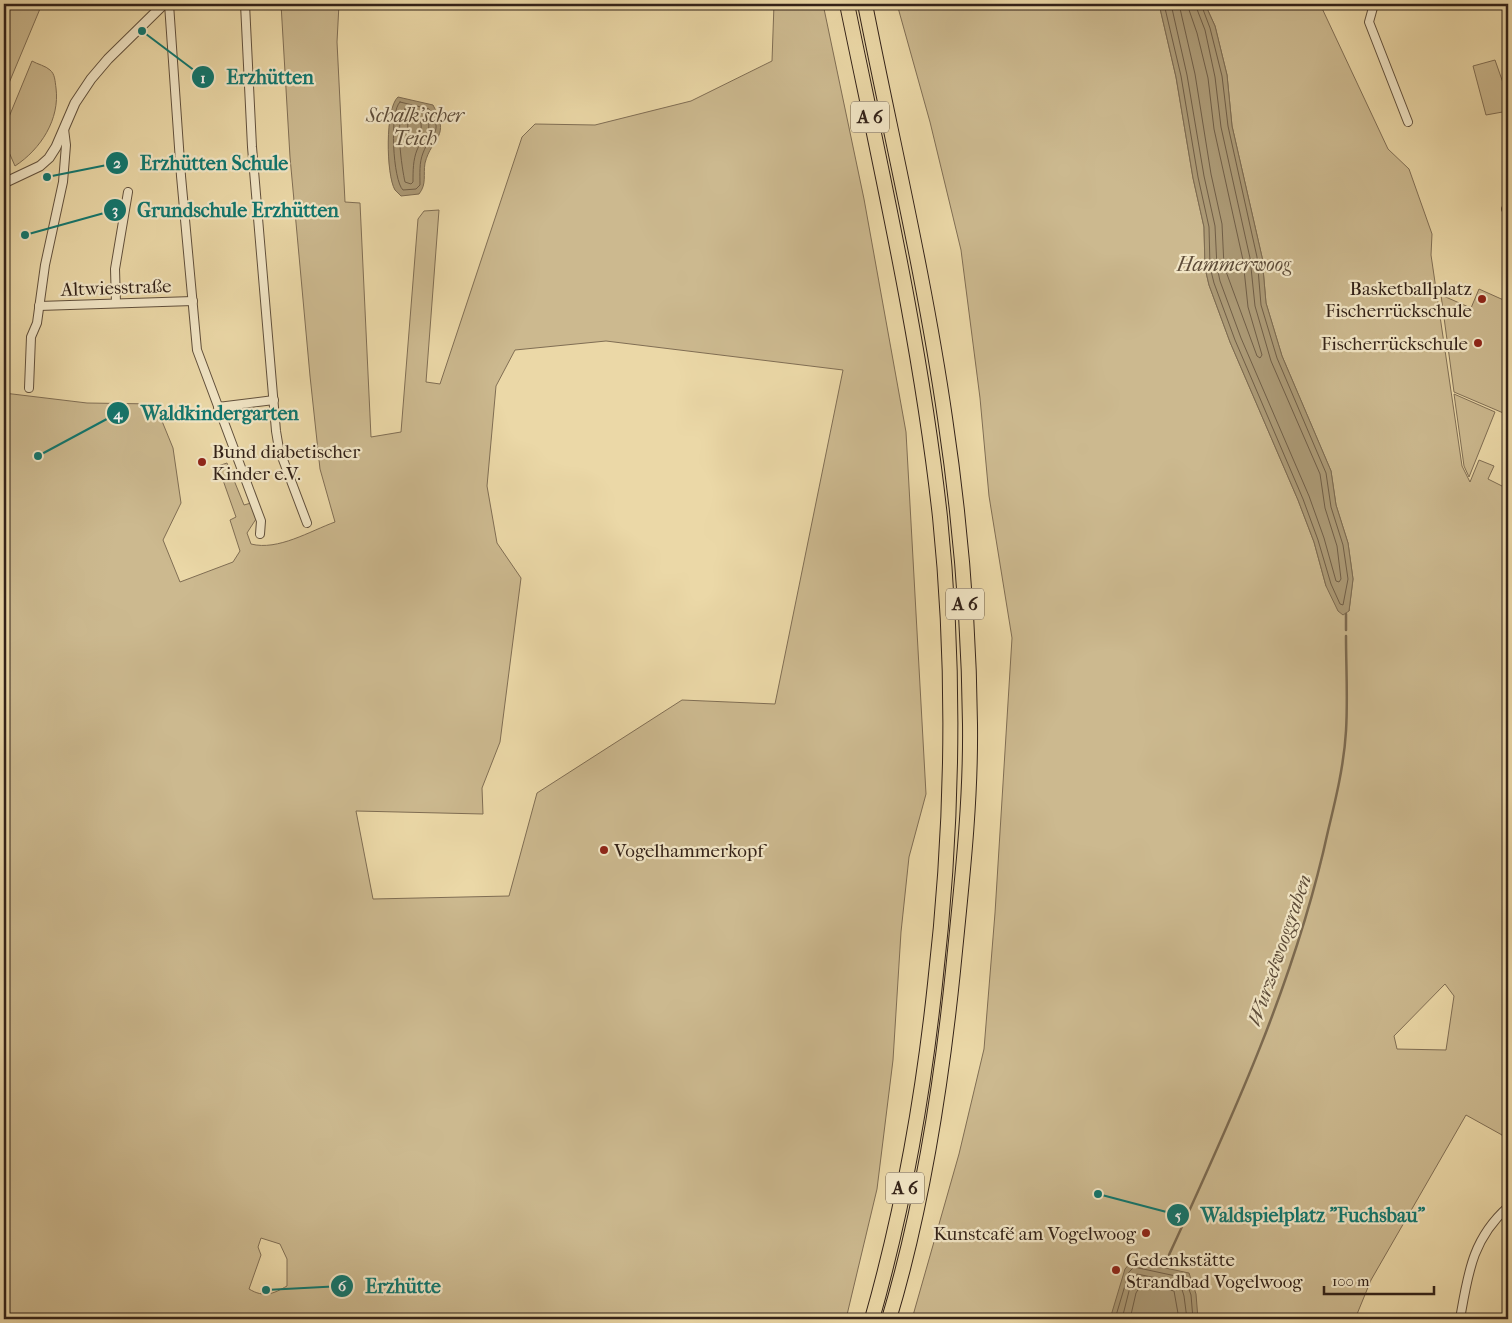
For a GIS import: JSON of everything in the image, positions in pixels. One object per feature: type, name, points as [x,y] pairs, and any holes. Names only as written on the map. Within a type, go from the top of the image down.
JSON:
[{"type":"highway","name":"A 6","points":[[847,4],[915,333],[940,519],[951,674],[951,796],[945,901],[928,1054],[906,1180],[872,1319]]},
{"type":"highway","name":"A 6","points":[[865,4],[912,229],[942,398],[958,517],[970,707],[968,798],[947,1032],[922,1184],[889,1319]]},
{"type":"street","points":[[4,183],[40,166],[56,147],[75,103],[90,79],[164,4]]},
{"type":"street","points":[[170,4],[181,176],[197,350],[261,521],[260,534]]},
{"type":"street","points":[[245,4],[252,147],[279,450],[307,523]]},
{"type":"street","points":[[1374,4],[1369,22],[1408,122]]},
{"type":"street","points":[[29,388],[31,337],[36,323],[63,182],[66,145],[64,129]]},
{"type":"street","points":[[116,303],[115,269],[127,191]]},
{"type":"street","name":"Altwiesstraße","points":[[39,306],[193,301]]},
{"type":"street","points":[[218,407],[274,400]]},
{"type":"street","points":[[1460,1319],[1466,1283],[1477,1246],[1486,1231],[1508,1207]]},
{"type":"shaded area","points":[[4,4],[42,4],[4,95]]},
{"type":"shaded area","points":[[281,4],[339,4],[337,42],[345,202],[360,203],[371,437],[401,432],[418,219],[424,211],[439,210],[426,382],[440,384],[522,137],[535,124],[595,125],[691,101],[772,61],[774,4],[823,4],[864,199],[906,432],[926,794],[909,857],[901,932],[893,1060],[877,1189],[846,1319],[4,1319],[4,393],[87,403],[155,404],[173,448],[181,503],[163,540],[180,582],[233,562],[240,551],[230,520],[236,517],[218,466],[227,463],[244,505],[251,503],[256,519],[247,533],[251,544],[272,545],[305,535],[335,522],[320,469],[290,157]],"holes":[[[606,341],[843,370],[775,704],[682,700],[537,793],[509,896],[373,899],[356,811],[483,814],[482,788],[500,742],[521,578],[497,543],[487,486],[496,386],[515,350]],[[261,1238],[280,1244],[287,1259],[287,1286],[268,1294],[254,1292],[249,1289],[261,1255],[258,1247]]]},
{"type":"shaded area","points":[[897,4],[1159,4],[1176,77],[1193,178],[1204,227],[1205,268],[1209,285],[1230,342],[1298,500],[1314,542],[1326,586],[1349,611],[1353,579],[1348,543],[1336,505],[1331,471],[1282,356],[1266,303],[1262,257],[1232,126],[1227,75],[1215,26],[1205,4],[1320,4],[1388,149],[1409,169],[1432,234],[1431,255],[1462,466],[1470,482],[1479,460],[1494,466],[1488,479],[1508,489],[1508,1146],[1502,1135],[1466,1115],[1371,1280],[1355,1319],[912,1319],[959,1154],[984,1049],[995,913],[1012,638],[989,496],[980,398],[961,250],[930,122]],"holes":[[[1445,984],[1454,996],[1446,1050],[1397,1049],[1394,1036]]]},
{"type":"shaded area","points":[[1495,60],[1508,97],[1508,111],[1486,115],[1473,66]]},
{"type":"shaded area","points":[[32,61],[46,67],[53,74],[56,88],[55,111],[52,122],[40,142],[33,151],[15,166],[4,141],[4,129]]},
{"type":"shaded area","points":[[1479,289],[1508,302],[1508,415],[1454,392],[1441,295],[1471,308]]},
{"type":"shaded area","points":[[1454,394],[1495,412],[1469,477],[1464,466]]},
{"type":"water","name":"Hammerwoog","points":[[1159,4],[1205,4],[1215,26],[1227,75],[1232,126],[1262,257],[1266,303],[1282,356],[1331,471],[1336,505],[1348,543],[1353,579],[1349,611],[1343,615],[1338,611],[1326,586],[1314,542],[1298,500],[1230,342],[1209,285],[1205,268],[1204,227],[1193,178],[1176,77]]},
{"type":"water","name":"Schalk'scher Teich","points":[[398,97],[433,105],[440,124],[440,131],[425,163],[424,183],[419,194],[401,196],[395,190],[392,182],[388,142],[389,127],[394,104]]},
{"type":"water","points":[[1132,1261],[1189,1273],[1196,1294],[1198,1319],[1110,1319],[1125,1269]]},
{"type":"waterway","points":[[1346,614],[1346,630]]},
{"type":"waterway","name":"Wurzelwooggraben","points":[[1169,1255],[1239,1100],[1260,1047],[1299,940],[1315,886],[1337,794],[1343,756],[1347,707],[1346,636]]},
{"type":"place","name":"Erzhütten","points":[[142,31]]},
{"type":"place","name":"Erzhütten Schule","points":[[47,177]]},
{"type":"place","name":"Grundschule Erzhütten","points":[[25,235]]},
{"type":"place","name":"Basketballplatz Fischerrückschule","points":[[1482,299]]},
{"type":"place","name":"Fischerrückschule","points":[[1478,343]]},
{"type":"place","name":"Waldkindergarten","points":[[38,456]]},
{"type":"place","name":"Bund diabetischer Kinder e.V.","points":[[202,462]]},
{"type":"place","name":"Vogelhammerkopf","points":[[604,850]]},
{"type":"place","name":"Waldspielplatz \"Fuchsbau\"","points":[[1098,1194]]},
{"type":"place","name":"Kunstcafé am Vogelwoog","points":[[1146,1233]]},
{"type":"place","name":"Gedenkstätte Strandbad Vogelwoog","points":[[1116,1270]]},
{"type":"place","name":"Erzhütte","points":[[266,1290]]}]
